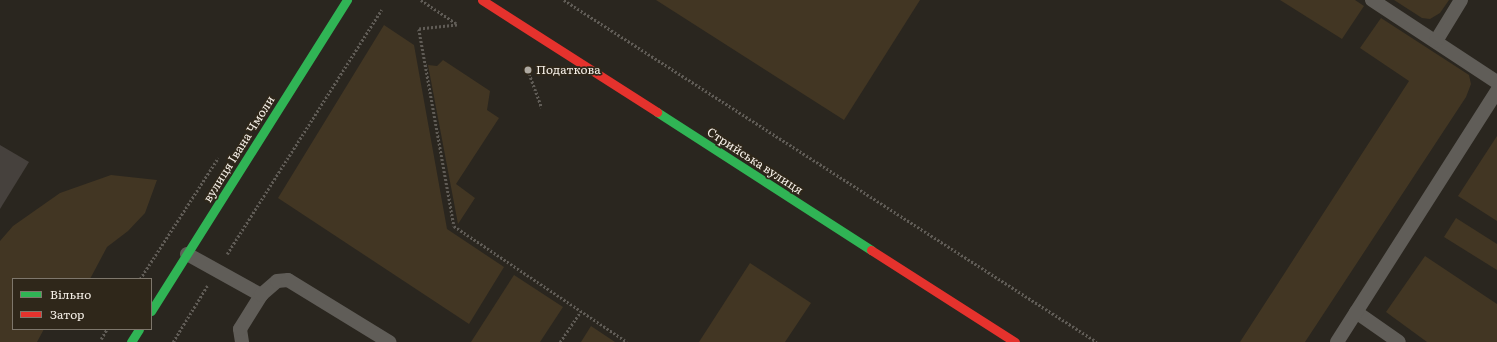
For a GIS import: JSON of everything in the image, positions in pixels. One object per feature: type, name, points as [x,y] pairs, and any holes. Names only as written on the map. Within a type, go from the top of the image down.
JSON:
[{"type":"main road","name":"вулиця Івана Чмоли","points":[[152,309],[347,0]]},
{"type":"main road","name":"Стрийська вулиця","points":[[482,0],[1015,342]]},
{"type":"main road","points":[[131,342],[139,330]]},
{"type":"lane","points":[[1372,0],[1497,82]]},
{"type":"lane","points":[[1436,41],[1461,0]]},
{"type":"lane","points":[[1337,342],[1497,91]]},
{"type":"lane","points":[[187,254],[261,295]]},
{"type":"lane","points":[[242,342],[240,329],[261,295],[277,281],[288,280],[300,285],[389,342]]},
{"type":"lane","points":[[1356,312],[1399,342]]},
{"type":"path","points":[[421,0],[457,24],[419,29],[454,226],[627,342]]},
{"type":"path","points":[[564,0],[1097,342]]},
{"type":"path","points":[[173,342],[381,10]]},
{"type":"path","points":[[528,70],[542,108]]},
{"type":"path","points":[[560,342],[581,311]]},
{"type":"path","points":[[101,339],[106,330]]},
{"type":"shaded area","points":[[656,0],[920,0],[844,120]]},
{"type":"shaded area","points":[[1280,0],[1355,0],[1364,6],[1342,39]]},
{"type":"shaded area","points":[[1394,0],[1449,0],[1440,13],[1430,19],[1422,18]]},
{"type":"shaded area","points":[[1381,18],[1469,75],[1471,84],[1466,97],[1305,342],[1240,342],[1409,81],[1360,48]]},
{"type":"shaded area","points":[[384,25],[414,45],[447,229],[504,267],[469,324],[278,198]]},
{"type":"shaded area","points":[[443,60],[490,91],[487,110],[499,118],[456,184],[475,198],[458,224],[428,65],[437,66]]},
{"type":"shaded area","points":[[1497,136],[1497,221],[1458,196]]},
{"type":"shaded area","points":[[111,175],[157,180],[145,213],[128,231],[107,247],[91,278],[12,278],[12,330],[43,330],[37,342],[0,342],[0,241],[13,226],[60,193]]},
{"type":"shaded area","points":[[1456,218],[1497,244],[1497,270],[1444,237]]},
{"type":"shaded area","points":[[1425,256],[1497,304],[1497,342],[1427,342],[1386,312]]},
{"type":"shaded area","points":[[750,263],[811,303],[785,342],[699,342]]},
{"type":"shaded area","points":[[514,275],[563,307],[540,342],[471,342]]},
{"type":"shaded area","points":[[591,326],[615,342],[581,342]]},
{"type":"building","points":[[0,145],[29,162],[0,209]]},
{"type":"traffic: fast","points":[[152,309],[347,0]]},
{"type":"traffic: fast","points":[[657,112],[871,250]]},
{"type":"traffic: fast","points":[[131,342],[138,330]]},
{"type":"traffic: jam","points":[[482,0],[657,112]]},
{"type":"traffic: jam","points":[[871,250],[1015,342]]},
{"type":"place","name":"Податкова","points":[[528,70]]}]
